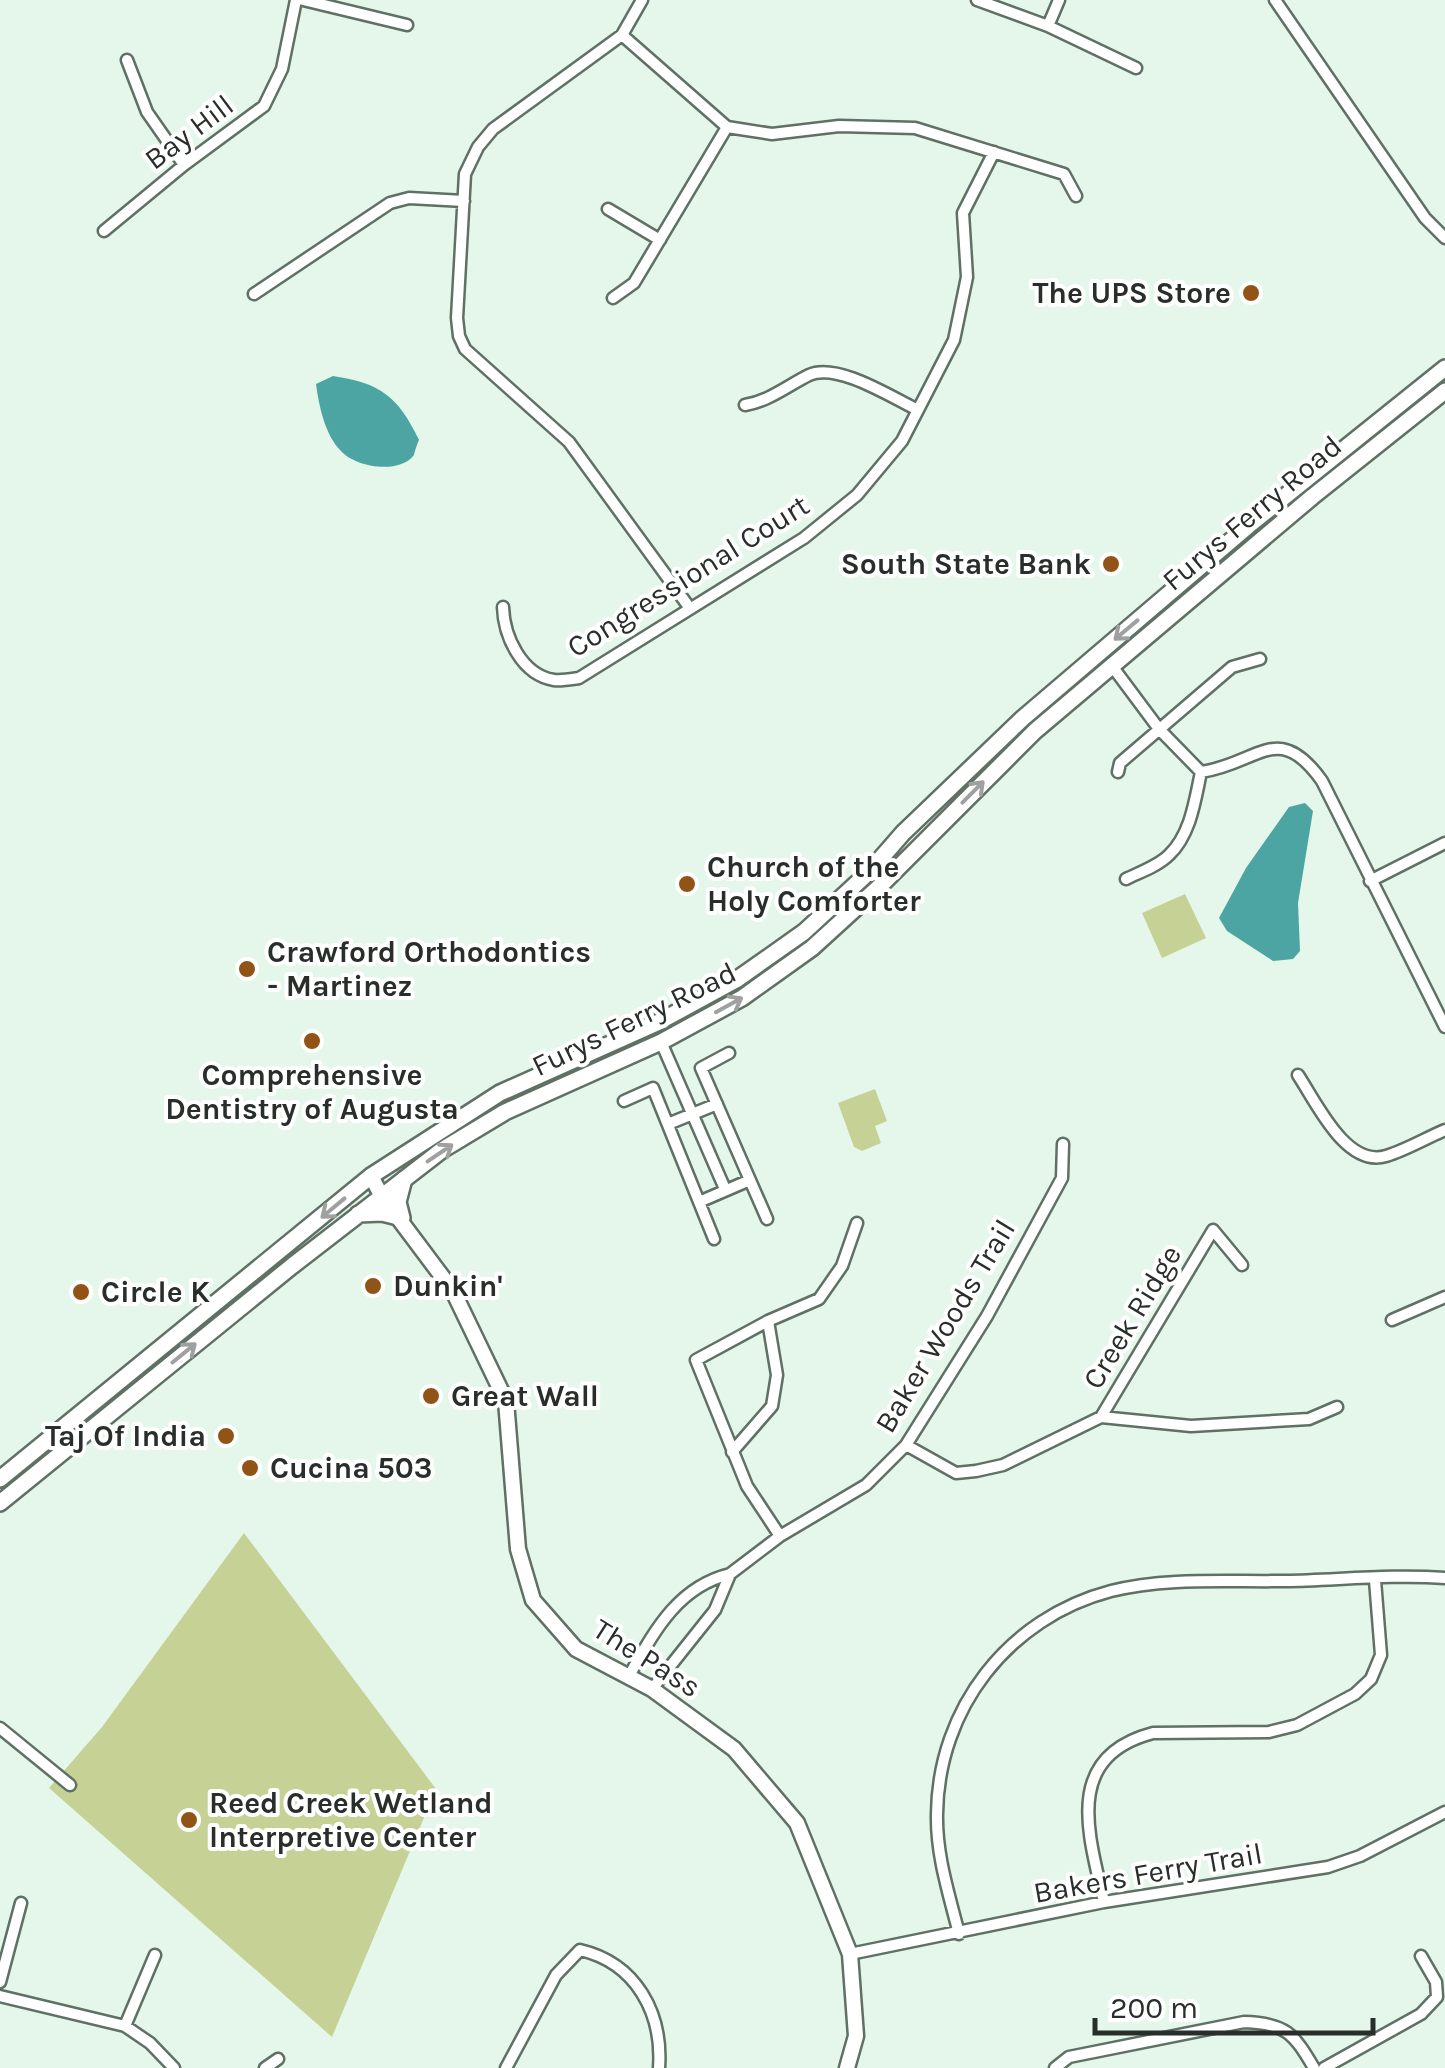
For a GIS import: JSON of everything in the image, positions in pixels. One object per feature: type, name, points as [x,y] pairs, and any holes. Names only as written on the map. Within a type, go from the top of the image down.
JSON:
[{"type":"main road","name":"Furys Ferry Road","points":[[0,1479],[371,1176],[500,1093],[657,1022],[750,972],[791,941],[870,872],[1023,718],[1248,526],[1445,368]]},
{"type":"main road","name":"Furys Ferry Road","points":[[0,1503],[442,1150],[505,1112],[660,1042],[760,987],[812,948],[1035,731],[1312,497],[1445,391]]},
{"type":"main road","points":[[358,1214],[382,1212],[402,1218],[398,1200],[404,1178]]},
{"type":"main road","points":[[126,1376],[138,1390]]},
{"type":"street","points":[[300,0],[407,24]]},
{"type":"street","name":"Bay Hill","points":[[104,231],[264,106],[282,70],[300,0]]},
{"type":"street","points":[[642,0],[622,35],[493,129],[478,147],[465,174],[459,336],[465,349],[569,442],[689,607]]},
{"type":"street","points":[[977,0],[1048,26],[1136,68]]},
{"type":"street","points":[[1048,26],[1059,0]]},
{"type":"street","points":[[1275,0],[1426,218],[1443,235]]},
{"type":"street","points":[[622,35],[728,127],[772,134],[839,126],[915,128],[1064,174],[1076,196]]},
{"type":"street","points":[[128,60],[147,112],[184,165]]},
{"type":"street","points":[[613,298],[634,283],[728,127]]},
{"type":"street","name":"Congressional Court","points":[[503,608],[504,624],[525,667],[554,680],[578,678],[804,538],[857,495],[902,442],[954,340],[967,277],[963,213],[994,152]]},
{"type":"street","points":[[254,294],[390,202],[409,198],[464,201]]},
{"type":"street","points":[[608,209],[660,240]]},
{"type":"street","points":[[745,404],[761,402],[814,372],[839,373],[918,410]]},
{"type":"street","points":[[1118,772],[1120,763],[1232,667],[1260,660]]},
{"type":"street","points":[[1112,666],[1159,729],[1201,772]]},
{"type":"street","points":[[1201,772],[1224,768],[1276,747],[1298,752],[1322,781],[1445,1028]]},
{"type":"street","points":[[1126,879],[1168,857],[1181,840],[1191,817],[1201,772]]},
{"type":"street","points":[[1370,881],[1445,843]]},
{"type":"street","points":[[660,1042],[725,1189]]},
{"type":"street","points":[[729,1053],[701,1068],[767,1218]]},
{"type":"street","points":[[1298,1075],[1345,1146],[1362,1155],[1382,1158],[1445,1130]]},
{"type":"street","points":[[624,1100],[653,1088],[714,1239]]},
{"type":"street","points":[[668,1124],[717,1104]]},
{"type":"street","name":"Baker Woods Trail","points":[[629,1676],[654,1632],[680,1600],[701,1584],[730,1574],[780,1536],[866,1484],[906,1445],[986,1316],[1062,1178],[1063,1144]]},
{"type":"street","name":"The Pass","points":[[371,1176],[453,1291],[506,1401],[518,1549],[533,1600],[576,1649],[652,1689],[734,1749],[797,1824],[850,1954],[856,2036],[847,2068]]},
{"type":"street","points":[[699,1202],[750,1180]]},
{"type":"street","points":[[780,1536],[747,1486],[696,1360],[819,1299],[842,1266],[857,1223]]},
{"type":"street","name":"Creek Ridge","points":[[1100,1416],[1213,1230],[1242,1264]]},
{"type":"street","points":[[1392,1320],[1445,1297]]},
{"type":"street","points":[[732,1452],[772,1406],[777,1375],[768,1321]]},
{"type":"street","points":[[906,1445],[956,1473],[1004,1465],[1100,1416],[1191,1426],[1310,1419],[1337,1407]]},
{"type":"street","name":"Baker Woods Trail","points":[[652,1689],[715,1610],[730,1574]]},
{"type":"street","points":[[959,1934],[940,1861],[939,1785],[967,1701],[1000,1654],[1046,1616],[1110,1592],[1162,1583],[1445,1578]]},
{"type":"street","points":[[1104,1902],[1087,1830],[1086,1798],[1097,1772],[1118,1748],[1135,1738],[1153,1733],[1269,1732],[1298,1725],[1355,1694],[1371,1679],[1381,1656],[1375,1580]]},
{"type":"street","points":[[0,1728],[70,1785]]},
{"type":"street","name":"Bakers Ferry Trail","points":[[850,1954],[1104,1902],[1328,1867],[1360,1856],[1445,1812]]},
{"type":"street","points":[[0,1982],[21,1903]]},
{"type":"street","points":[[506,2068],[556,1975],[580,1950],[616,1963],[638,1985],[655,2018],[659,2068]]},
{"type":"street","points":[[125,2026],[155,1955]]},
{"type":"street","points":[[1324,2068],[1421,2014],[1437,1997],[1436,1982],[1421,1956]]},
{"type":"street","points":[[0,1996],[125,2026],[150,2043],[174,2068]]},
{"type":"street","points":[[1055,2068],[1069,2057],[1244,2022],[1268,2022],[1288,2030],[1314,2068]]},
{"type":"street","points":[[265,2068],[278,2059]]},
{"type":"green space","points":[[1185,894],[1206,938],[1162,958],[1142,913]]},
{"type":"green space","points":[[875,1089],[887,1121],[875,1126],[881,1143],[862,1151],[854,1147],[838,1103]]},
{"type":"green space","points":[[244,1533],[436,1789],[332,2037],[49,1788],[102,1727]]},
{"type":"water","points":[[333,376],[375,388],[395,402],[419,440],[414,455],[398,465],[377,467],[356,461],[341,451],[327,429],[316,384]]},
{"type":"water","points":[[1305,803],[1313,811],[1298,903],[1300,951],[1293,959],[1273,961],[1227,931],[1219,918],[1246,868],[1289,807]]},
{"type":"place","name":"The UPS Store","points":[[1251,293]]},
{"type":"place","name":"South State Bank","points":[[1111,564]]},
{"type":"place","name":"Church of the Holy Comforter","points":[[687,884]]},
{"type":"place","name":"Crawford Orthodontics - Martinez","points":[[247,969]]},
{"type":"place","name":"Comprehensive Dentistry of Augusta","points":[[312,1041]]},
{"type":"place","name":"Dunkin'","points":[[373,1286]]},
{"type":"place","name":"Circle K","points":[[81,1292]]},
{"type":"place","name":"Great Wall","points":[[431,1396]]},
{"type":"place","name":"Taj Of India","points":[[226,1436]]},
{"type":"place","name":"Cucina 503","points":[[250,1468]]},
{"type":"place","name":"Reed Creek Wetland Interpretive Center","points":[[189,1820]]}]
